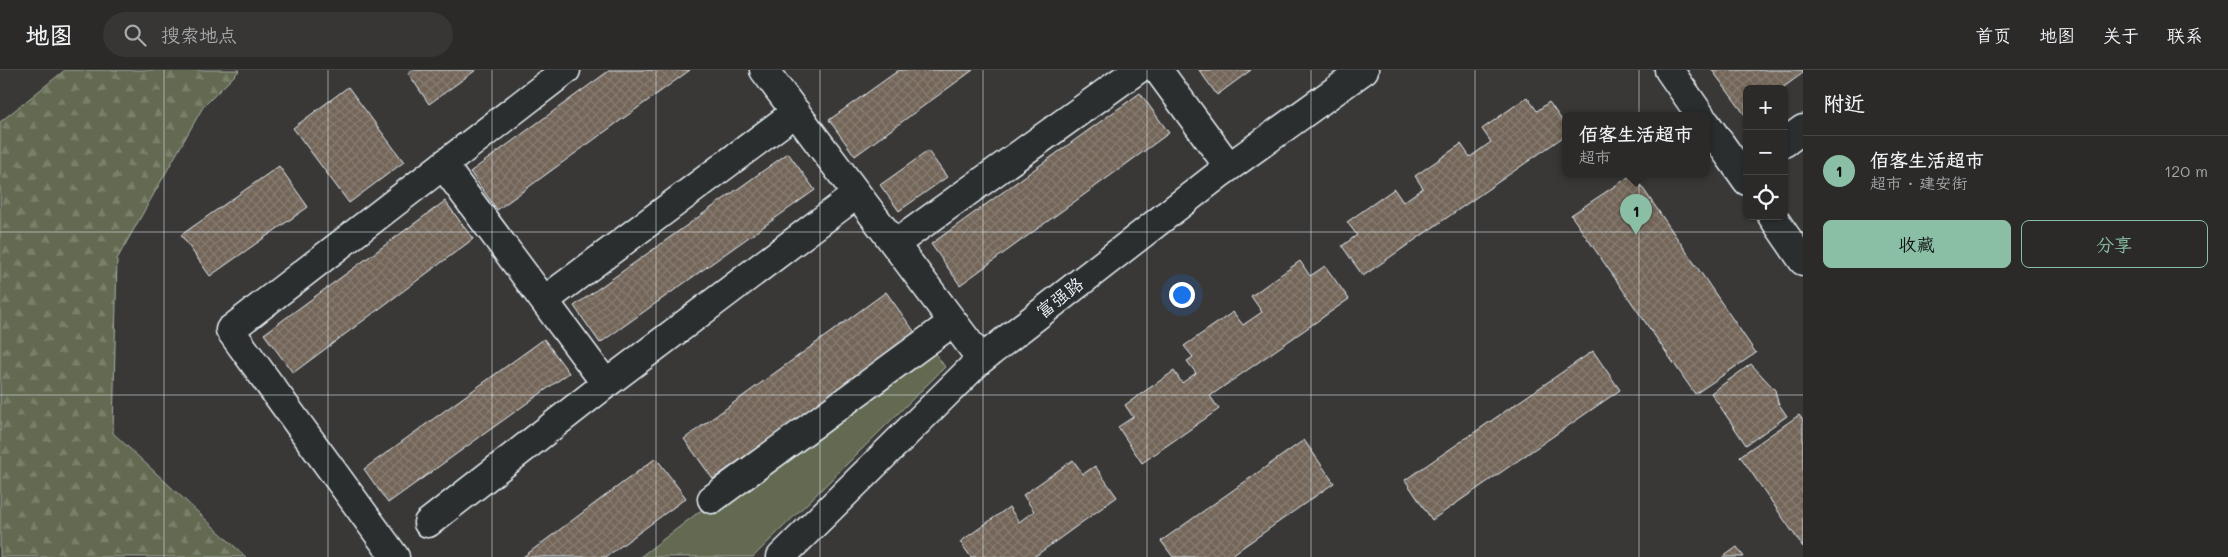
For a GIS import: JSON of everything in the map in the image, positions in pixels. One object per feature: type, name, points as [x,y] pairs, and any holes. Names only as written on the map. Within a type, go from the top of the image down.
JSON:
[{"type":"street","points":[[394,557],[230,330],[566,70]]},
{"type":"street","points":[[895,244],[1137,70]]},
{"type":"street","points":[[1158,70],[1229,167]]},
{"type":"street","name":"富强路","points":[[781,557],[981,359],[1229,167],[1364,70]]},
{"type":"street","points":[[1669,70],[1698,112]]},
{"type":"street","points":[[776,74],[796,112],[981,359]]},
{"type":"street","points":[[545,300],[796,112]]},
{"type":"street","points":[[1710,128],[1744,175]]},
{"type":"street","points":[[1788,140],[1803,129]]},
{"type":"street","points":[[443,165],[606,384]]},
{"type":"street","points":[[428,523],[606,384],[857,194]]},
{"type":"street","points":[[1775,220],[1803,261]]},
{"type":"street","points":[[712,499],[953,322]]},
{"type":"green space","points":[[65,70],[240,70],[203,107],[117,259],[113,433],[246,557],[0,557],[0,122]]},
{"type":"green space","points":[[925,339],[945,367],[753,557],[640,557]]},
{"type":"building","points":[[412,70],[476,70],[429,104],[408,73]]},
{"type":"building","points":[[610,70],[690,70],[497,210],[470,172]]},
{"type":"building","points":[[899,70],[973,70],[855,156],[829,120]]},
{"type":"building","points":[[1199,70],[1251,70],[1217,95]]},
{"type":"building","points":[[1712,70],[1803,70],[1803,73],[1786,85],[1743,85],[1743,112]]},
{"type":"building","points":[[348,87],[404,162],[349,203],[293,128]]},
{"type":"building","points":[[1140,93],[1169,133],[960,285],[931,244]]},
{"type":"building","points":[[1527,97],[1537,111],[1549,102],[1562,120],[1562,138],[1363,276],[1342,246],[1357,235],[1347,222],[1394,189],[1403,202],[1423,188],[1415,176],[1461,144],[1470,157],[1491,142],[1482,129]]},
{"type":"building","points":[[928,151],[947,177],[899,211],[880,185]]},
{"type":"building","points":[[788,153],[815,190],[600,343],[574,306]]},
{"type":"building","points":[[279,166],[308,207],[210,276],[181,235]]},
{"type":"building","points":[[1628,177],[1635,177],[1756,353],[1695,394],[1571,215]]},
{"type":"building","points":[[445,201],[473,239],[293,373],[264,334]]},
{"type":"building","points":[[1300,261],[1310,276],[1325,266],[1349,299],[1210,396],[1219,409],[1142,463],[1118,427],[1133,417],[1125,405],[1174,371],[1182,383],[1196,373],[1187,361],[1193,357],[1184,346],[1233,312],[1243,325],[1262,312],[1251,296]]},
{"type":"building","points":[[886,292],[916,334],[713,479],[684,439]]},
{"type":"building","points":[[544,339],[569,373],[388,503],[364,469]]},
{"type":"building","points":[[1593,351],[1620,390],[1432,520],[1405,480]]},
{"type":"building","points":[[1751,364],[1775,390],[1778,403],[1787,416],[1746,445],[1711,393]]},
{"type":"building","points":[[1799,415],[1803,420],[1803,547],[1740,456]]},
{"type":"building","points":[[1304,440],[1334,483],[1229,557],[1173,557],[1161,541]]},
{"type":"building","points":[[656,458],[686,498],[606,557],[523,557]]},
{"type":"building","points":[[1073,460],[1083,474],[1095,466],[1117,497],[1034,557],[971,557],[960,542],[1009,507],[1019,522],[1034,511],[1023,495]]},
{"type":"building","points":[[1737,547],[1744,557],[1723,557]]},
{"type":"place","name":"佰客生活超市","points":[[1636,235]]}]
